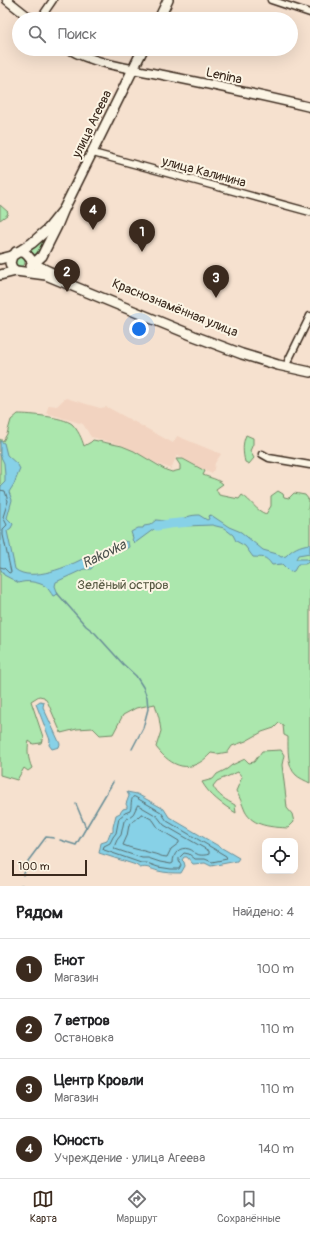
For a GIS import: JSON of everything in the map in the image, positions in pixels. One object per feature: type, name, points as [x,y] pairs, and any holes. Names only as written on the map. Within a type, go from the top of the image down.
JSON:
[{"type":"highway","points":[[162,12],[168,0]]},
{"type":"highway","name":"улица Агеева","points":[[34,263],[42,256],[140,56]]},
{"type":"highway","name":"улица Агеева","points":[[0,259],[14,254],[32,243],[48,229],[64,210]]},
{"type":"highway","points":[[0,275],[20,271],[28,269],[34,263],[25,252],[14,254],[10,264],[12,268],[20,271]]},
{"type":"highway","name":"Краснознамённая улица","points":[[34,263],[56,274],[231,345],[287,364]]},
{"type":"highway","name":"Краснознамённая улица","points":[[20,271],[46,275],[209,342],[242,354],[287,364],[310,367]]},
{"type":"highway","points":[[287,364],[310,372]]},
{"type":"main road","points":[[6,0],[22,12]]},
{"type":"main road","name":"Lenina","points":[[85,56],[133,70],[310,106]]},
{"type":"street","points":[[45,12],[53,0]]},
{"type":"street","points":[[271,0],[310,13]]},
{"type":"street","name":"улица Калинина","points":[[93,153],[310,212]]},
{"type":"street","points":[[287,364],[310,316]]},
{"type":"street","points":[[262,454],[269,458],[310,466]]},
{"type":"shaded area","points":[[66,398],[100,408],[107,407],[173,443],[177,436],[221,454],[215,463],[212,474],[177,455],[171,469],[158,464],[122,445],[91,437],[83,424],[46,413],[49,405],[57,406]]},
{"type":"green space","points":[[0,205],[8,212],[7,215],[0,220]]},
{"type":"green space","points":[[49,236],[35,255],[30,250]]},
{"type":"green space","points":[[18,257],[22,257],[24,258],[24,266],[18,267],[15,264],[15,260]]},
{"type":"green space","name":"Зелёный остров","points":[[18,414],[46,416],[61,419],[72,424],[84,446],[93,440],[122,446],[172,472],[180,470],[180,465],[176,459],[183,459],[205,471],[203,475],[223,484],[216,489],[219,495],[239,499],[242,495],[259,510],[266,514],[271,506],[271,496],[278,491],[283,494],[284,497],[289,498],[294,493],[305,495],[309,500],[310,783],[293,772],[289,757],[288,737],[284,735],[283,725],[279,723],[274,728],[232,746],[228,752],[217,754],[211,753],[204,760],[196,764],[182,766],[169,760],[156,747],[161,731],[155,704],[136,708],[123,715],[113,734],[100,735],[93,728],[77,729],[61,733],[48,703],[44,697],[39,696],[31,701],[43,737],[41,743],[33,744],[29,741],[28,754],[32,768],[28,771],[24,768],[17,780],[0,775],[0,439],[3,441],[7,434],[11,420]]},
{"type":"green space","points":[[246,435],[253,438],[253,444],[250,451],[254,458],[249,464],[245,462],[243,452],[243,445]]},
{"type":"green space","points":[[281,750],[284,755],[282,765],[287,808],[292,814],[294,822],[288,828],[264,825],[253,820],[249,816],[245,811],[236,791],[242,777],[238,772],[217,781],[213,786],[220,795],[235,805],[236,813],[226,807],[208,791],[202,782],[213,779],[217,774],[245,759],[249,763],[254,762],[262,751]]},
{"type":"water","points":[[0,441],[4,443],[7,455],[18,465],[20,469],[9,492],[12,500],[7,518],[13,524],[7,531],[15,569],[22,573],[40,574],[70,565],[95,554],[101,549],[123,541],[128,542],[129,547],[102,558],[91,569],[84,569],[56,582],[55,586],[58,594],[53,596],[45,586],[28,582],[19,583],[4,575],[0,568],[0,494],[1,486],[5,482],[5,475],[4,463],[0,455]]},
{"type":"water","points":[[193,515],[199,515],[207,520],[209,519],[208,516],[211,515],[229,527],[241,532],[263,550],[277,554],[281,557],[286,556],[296,548],[310,544],[310,553],[298,555],[296,559],[307,559],[309,562],[305,564],[298,564],[294,571],[290,572],[282,564],[272,565],[266,558],[253,557],[245,546],[236,541],[233,535],[224,528],[212,525],[185,526],[179,523],[183,519]]},
{"type":"water","points":[[156,520],[167,521],[169,524],[167,526],[154,529],[135,543],[132,540],[133,538],[131,532],[138,528],[143,528],[144,526],[150,525]]},
{"type":"water","points":[[40,701],[44,702],[43,707],[60,744],[59,747],[52,749],[49,745],[50,740],[36,704]]},
{"type":"water","points":[[127,792],[137,794],[164,809],[169,817],[239,858],[237,861],[211,866],[205,863],[193,864],[187,857],[184,857],[182,860],[185,866],[181,873],[172,873],[142,867],[140,868],[136,865],[99,853],[101,843],[107,841],[110,833],[113,832],[116,815],[123,809],[127,808],[126,804],[129,796]]},
{"type":"waterway","name":"Rakovka","points":[[157,526],[190,522]]},
{"type":"waterway","points":[[57,593],[86,626],[95,633],[136,676],[143,687],[147,697],[148,709],[143,728],[132,749]]},
{"type":"waterway","points":[[60,840],[76,845],[113,782]]},
{"type":"waterway","points":[[76,804],[86,828]]},
{"type":"waterway","points":[[23,875],[28,866],[28,861],[46,837],[54,838]]},
{"type":"place","name":"Юность","points":[[93,230]]},
{"type":"place","name":"Енот","points":[[142,252]]},
{"type":"place","name":"7 ветров","points":[[67,292]]},
{"type":"place","name":"Центр Кровли","points":[[216,298]]}]
